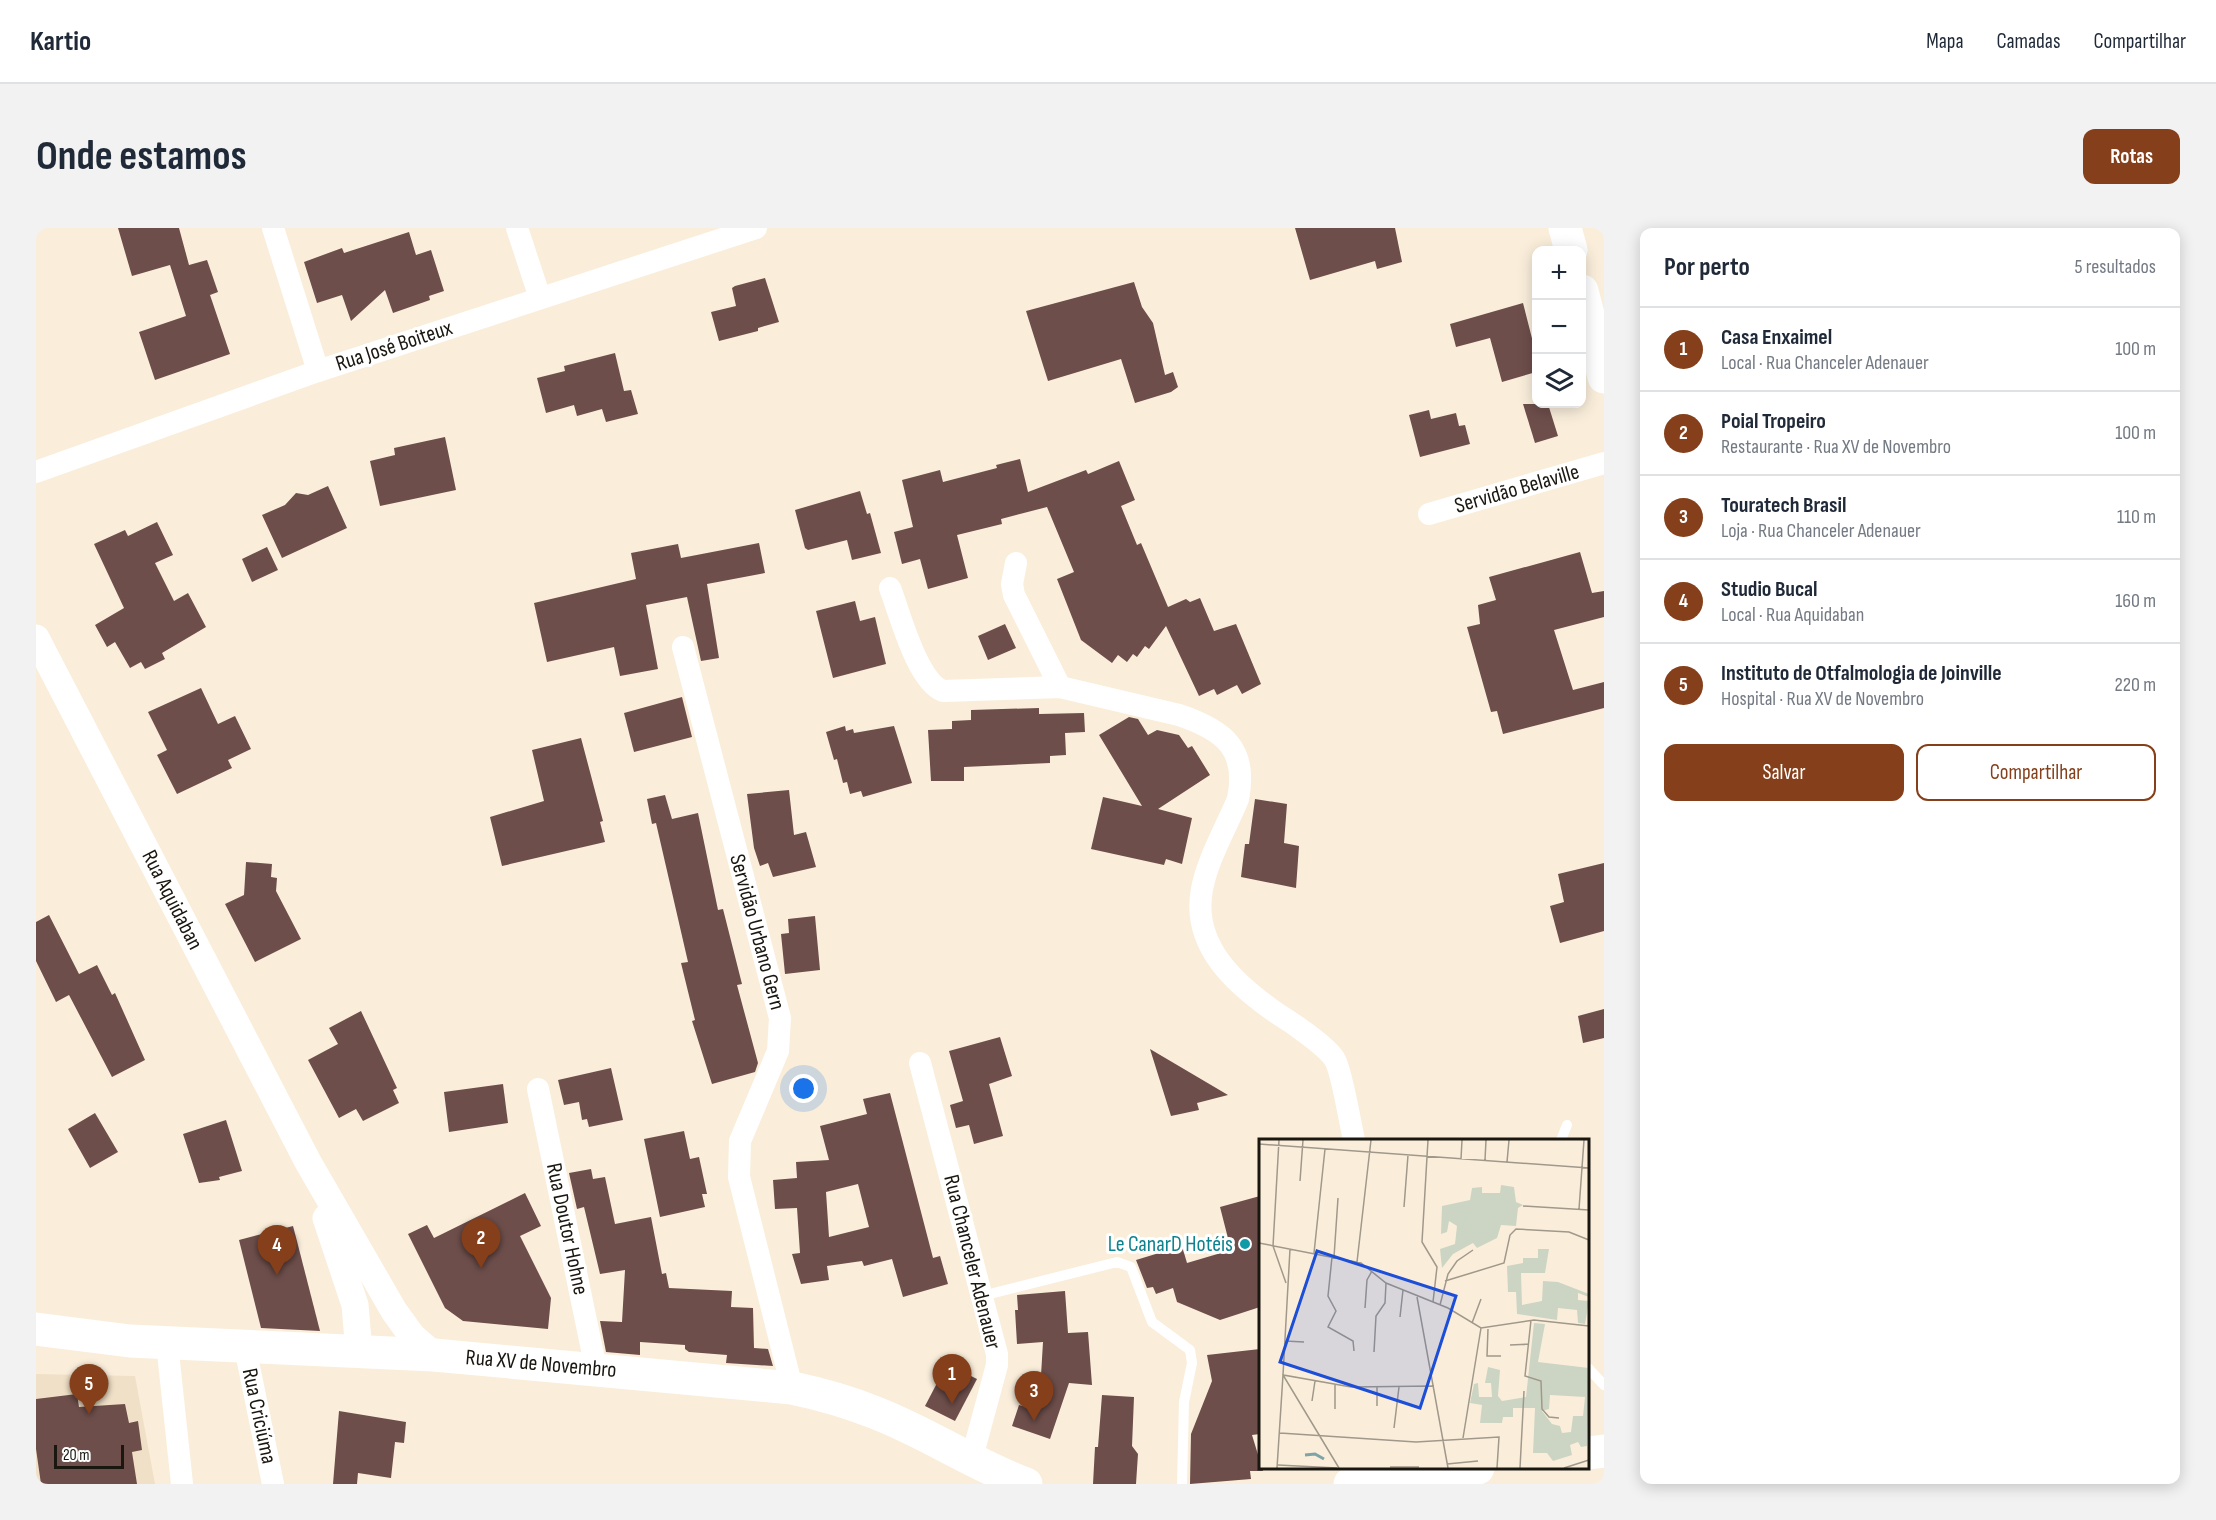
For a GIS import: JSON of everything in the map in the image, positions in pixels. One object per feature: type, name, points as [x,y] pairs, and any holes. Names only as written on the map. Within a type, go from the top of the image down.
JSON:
[{"type":"main road","points":[[1565,228],[1570,246]]},
{"type":"main road","points":[[1583,300],[1604,377]]},
{"type":"main road","name":"Rua XV de Novembro","points":[[36,1329],[166,1343],[434,1355],[792,1388],[847,1402],[878,1413],[971,1461],[1026,1484]]},
{"type":"main road","points":[[1589,1453],[1604,1451]]},
{"type":"main road","points":[[1350,1484],[1463,1469]]},
{"type":"street","points":[[273,228],[318,371]]},
{"type":"street","points":[[517,228],[540,298]]},
{"type":"street","name":"Rua José Boiteux","points":[[36,472],[318,371],[756,228]]},
{"type":"street","name":"Servidão Belaville","points":[[1430,514],[1604,463]]},
{"type":"street","points":[[1016,563],[1012,584],[1014,595],[1060,687]]},
{"type":"street","points":[[890,588],[922,669],[933,687],[943,691],[1060,687],[1194,720],[1225,737],[1235,750],[1240,766],[1241,784],[1238,799],[1202,889],[1200,907],[1205,933],[1227,973],[1258,1000],[1299,1028],[1335,1059],[1354,1139]]},
{"type":"street","name":"Rua Aquidaban","points":[[36,638],[308,1162],[393,1311],[412,1336],[434,1355]]},
{"type":"street","name":"Servidão Urbano Gern","points":[[683,647],[780,1018],[778,1051],[740,1141],[739,1177],[792,1388]]},
{"type":"street","name":"Rua Chanceler Adenauer","points":[[920,1063],[997,1353],[997,1365],[971,1461]]},
{"type":"street","name":"Rua Doutor Hohne","points":[[538,1089],[596,1369]]},
{"type":"street","name":"Rua Aquidaban","points":[[308,1162],[356,1305],[360,1330],[359,1352]]},
{"type":"street","points":[[166,1343],[182,1484]]},
{"type":"street","name":"Rua Criciúma","points":[[245,1347],[273,1484]]},
{"type":"lane","points":[[1561,1139],[1568,1125]]},
{"type":"lane","points":[[982,1296],[1117,1262],[1131,1267],[1152,1322],[1190,1350],[1192,1363],[1184,1402],[1182,1484]]},
{"type":"lane","points":[[1589,1370],[1604,1385]]},
{"type":"shaded area","points":[[36,1374],[135,1376],[155,1484],[36,1484]]},
{"type":"building","points":[[118,228],[179,228],[189,265],[207,260],[218,292],[210,295],[230,354],[155,380],[139,332],[186,316],[170,265],[132,276]]},
{"type":"building","points":[[1295,228],[1395,228],[1402,262],[1377,269],[1375,261],[1310,280]]},
{"type":"building","points":[[409,232],[416,255],[431,250],[444,291],[429,296],[430,300],[393,313],[385,290],[351,321],[342,295],[317,303],[304,262],[342,248],[344,253]]},
{"type":"building","points":[[765,278],[779,322],[758,328],[758,331],[719,341],[711,312],[736,306],[732,288],[735,286]]},
{"type":"building","points":[[1134,282],[1142,307],[1153,323],[1165,375],[1173,372],[1178,387],[1171,392],[1135,403],[1121,359],[1048,381],[1026,311]]},
{"type":"building","points":[[1523,303],[1532,338],[1532,373],[1502,382],[1490,338],[1456,347],[1450,324]]},
{"type":"building","points":[[615,353],[624,391],[631,390],[638,414],[606,422],[602,409],[577,416],[574,405],[546,413],[537,378],[565,371],[564,366]]},
{"type":"building","points":[[1523,404],[1532,404],[1532,408],[1549,408],[1558,436],[1535,443]]},
{"type":"building","points":[[1429,410],[1431,419],[1456,413],[1459,426],[1465,425],[1470,444],[1420,457],[1409,415]]},
{"type":"building","points":[[445,437],[456,490],[380,506],[370,461],[395,455],[394,448]]},
{"type":"building","points":[[1020,459],[1028,492],[1086,470],[1088,474],[1119,461],[1135,500],[1121,506],[1137,545],[1141,543],[1168,607],[1186,599],[1190,602],[1200,598],[1214,631],[1236,624],[1261,684],[1242,694],[1237,685],[1217,695],[1214,689],[1199,696],[1166,626],[1149,649],[1145,646],[1137,657],[1133,654],[1127,662],[1118,655],[1112,663],[1081,640],[1057,579],[1074,572],[1047,507],[1001,519],[1002,524],[957,535],[968,578],[928,589],[920,559],[902,564],[894,532],[913,527],[902,480],[940,470],[943,482],[997,468],[996,465]]},
{"type":"building","points":[[328,486],[347,528],[282,558],[262,515],[285,505],[296,493],[308,495]]},
{"type":"building","points":[[860,491],[867,514],[870,513],[881,553],[852,560],[847,540],[808,550],[805,548],[795,510]]},
{"type":"building","points":[[157,522],[173,555],[155,563],[174,601],[188,593],[206,627],[162,653],[165,659],[145,669],[141,662],[130,668],[115,642],[107,647],[95,625],[124,608],[94,544],[125,530],[128,536]]},
{"type":"building","points":[[759,543],[765,573],[707,584],[719,658],[701,661],[687,597],[646,605],[658,669],[620,676],[614,647],[547,662],[534,603],[636,579],[631,553],[678,544],[681,558]]},
{"type":"building","points":[[267,547],[278,570],[252,582],[242,559]]},
{"type":"building","points":[[1580,552],[1592,593],[1604,591],[1604,617],[1554,630],[1573,690],[1604,682],[1604,708],[1503,734],[1497,711],[1491,712],[1467,627],[1480,624],[1478,605],[1496,600],[1489,577]]},
{"type":"building","points":[[855,601],[860,621],[875,617],[886,664],[833,678],[816,611]]},
{"type":"building","points":[[1005,624],[1016,648],[988,660],[978,636]]},
{"type":"building","points":[[201,688],[218,724],[235,716],[251,749],[228,760],[232,768],[177,794],[157,755],[167,750],[148,712]]},
{"type":"building","points":[[682,697],[692,737],[634,752],[624,713]]},
{"type":"building","points":[[1039,708],[1039,714],[1084,713],[1085,732],[1065,733],[1066,755],[1050,756],[1050,763],[964,767],[964,781],[931,781],[928,730],[952,729],[952,721],[971,720],[971,710]]},
{"type":"building","points":[[1129,717],[1138,719],[1148,735],[1157,730],[1179,735],[1188,748],[1192,746],[1210,775],[1158,809],[1192,818],[1182,864],[1166,859],[1164,865],[1091,849],[1103,797],[1142,806],[1099,735]]},
{"type":"building","points":[[845,726],[846,731],[853,729],[854,733],[894,726],[912,783],[863,797],[861,791],[850,794],[847,782],[843,783],[837,759],[834,760],[826,732]]},
{"type":"building","points":[[581,738],[603,821],[600,822],[605,842],[502,866],[490,817],[544,801],[532,750]]},
{"type":"building","points":[[789,790],[794,835],[806,832],[816,867],[773,877],[768,863],[760,866],[754,848],[747,794]]},
{"type":"building","points":[[665,795],[672,819],[698,813],[718,910],[723,909],[742,984],[737,985],[758,1063],[755,1072],[712,1084],[692,1021],[695,1020],[681,963],[688,962],[656,823],[652,824],[647,799]]},
{"type":"building","points":[[1255,799],[1287,804],[1284,843],[1299,846],[1296,888],[1241,877],[1245,844],[1249,844]]},
{"type":"building","points":[[246,862],[272,864],[271,877],[277,878],[276,891],[301,939],[255,962],[225,904],[244,895]]},
{"type":"building","points":[[1604,863],[1604,931],[1560,943],[1550,906],[1564,902],[1558,874]]},
{"type":"building","points":[[49,915],[79,974],[97,965],[112,995],[115,993],[145,1060],[112,1077],[69,995],[56,1002],[36,961],[36,922]]},
{"type":"building","points":[[815,916],[820,970],[785,974],[781,934],[789,933],[788,919]]},
{"type":"building","points":[[1604,1009],[1604,1038],[1583,1043],[1578,1016]]},
{"type":"building","points":[[361,1011],[397,1088],[393,1090],[399,1103],[363,1121],[356,1109],[339,1118],[308,1060],[338,1044],[329,1028]]},
{"type":"building","points":[[1000,1037],[1012,1076],[989,1084],[1003,1136],[974,1144],[969,1125],[956,1128],[950,1105],[963,1101],[949,1051]]},
{"type":"building","points":[[1150,1049],[1228,1095],[1197,1103],[1199,1110],[1171,1116]]},
{"type":"building","points":[[611,1068],[623,1120],[589,1127],[587,1119],[582,1120],[579,1102],[564,1105],[558,1080]]},
{"type":"building","points":[[503,1084],[508,1123],[449,1132],[444,1092]]},
{"type":"building","points":[[890,1093],[933,1258],[940,1256],[948,1284],[903,1297],[892,1259],[864,1266],[862,1261],[827,1266],[829,1280],[801,1284],[792,1254],[800,1253],[797,1208],[775,1209],[773,1180],[797,1178],[796,1162],[829,1160],[820,1126],[867,1114],[863,1099]],"holes":[[[858,1184],[869,1227],[829,1237],[826,1192]]]},
{"type":"building","points":[[95,1113],[118,1152],[90,1168],[68,1129]]},
{"type":"building","points":[[226,1120],[242,1171],[219,1177],[220,1180],[199,1183],[183,1134]]},
{"type":"building","points":[[684,1131],[690,1159],[699,1157],[707,1194],[702,1194],[705,1207],[660,1217],[644,1139]]},
{"type":"building","points":[[591,1169],[593,1179],[605,1177],[615,1224],[651,1217],[662,1274],[666,1273],[669,1288],[732,1291],[731,1307],[753,1308],[754,1348],[768,1349],[773,1366],[726,1363],[727,1355],[689,1352],[685,1349],[685,1345],[640,1342],[640,1355],[606,1352],[600,1321],[622,1322],[625,1270],[600,1274],[584,1207],[577,1209],[569,1173]]},
{"type":"building","points":[[525,1193],[541,1226],[520,1236],[551,1298],[548,1329],[463,1321],[445,1308],[408,1234],[427,1225],[434,1238]]},
{"type":"building","points":[[1259,1196],[1259,1307],[1220,1320],[1177,1302],[1173,1288],[1156,1294],[1153,1287],[1147,1288],[1136,1260],[1182,1246],[1187,1263],[1231,1250],[1220,1207]]},
{"type":"building","points":[[293,1226],[320,1331],[261,1328],[239,1240]]},
{"type":"building","points":[[1065,1291],[1068,1333],[1088,1332],[1092,1385],[1069,1383],[1050,1439],[1012,1426],[1019,1405],[1023,1406],[1029,1389],[1040,1392],[1043,1342],[1017,1344],[1015,1310],[1018,1310],[1017,1295]]},
{"type":"building","points":[[1259,1349],[1259,1434],[1252,1435],[1259,1458],[1259,1469],[1263,1471],[1250,1471],[1251,1479],[1190,1484],[1191,1434],[1212,1381],[1207,1355]]},
{"type":"building","points":[[947,1364],[977,1379],[955,1421],[925,1406]]},
{"type":"building","points":[[77,1394],[79,1407],[125,1404],[129,1423],[138,1421],[142,1450],[132,1452],[137,1484],[41,1484],[36,1449],[36,1399]]},
{"type":"building","points":[[1102,1395],[1134,1397],[1132,1446],[1138,1454],[1136,1484],[1093,1484]]},
{"type":"building","points":[[339,1411],[406,1422],[404,1443],[395,1442],[391,1478],[358,1473],[357,1484],[333,1484]]},
{"type":"place","name":"Le CanarD Hotéis","points":[[1245,1244]]},
{"type":"place","name":"Poial Tropeiro","points":[[481,1268]]},
{"type":"place","name":"Studio Bucal","points":[[277,1275]]},
{"type":"place","name":"Casa Enxaimel","points":[[952,1404]]},
{"type":"place","name":"Instituto de Otfalmologia de Joinville","points":[[89,1414]]},
{"type":"place","name":"Touratech Brasil","points":[[1034,1421]]}]
